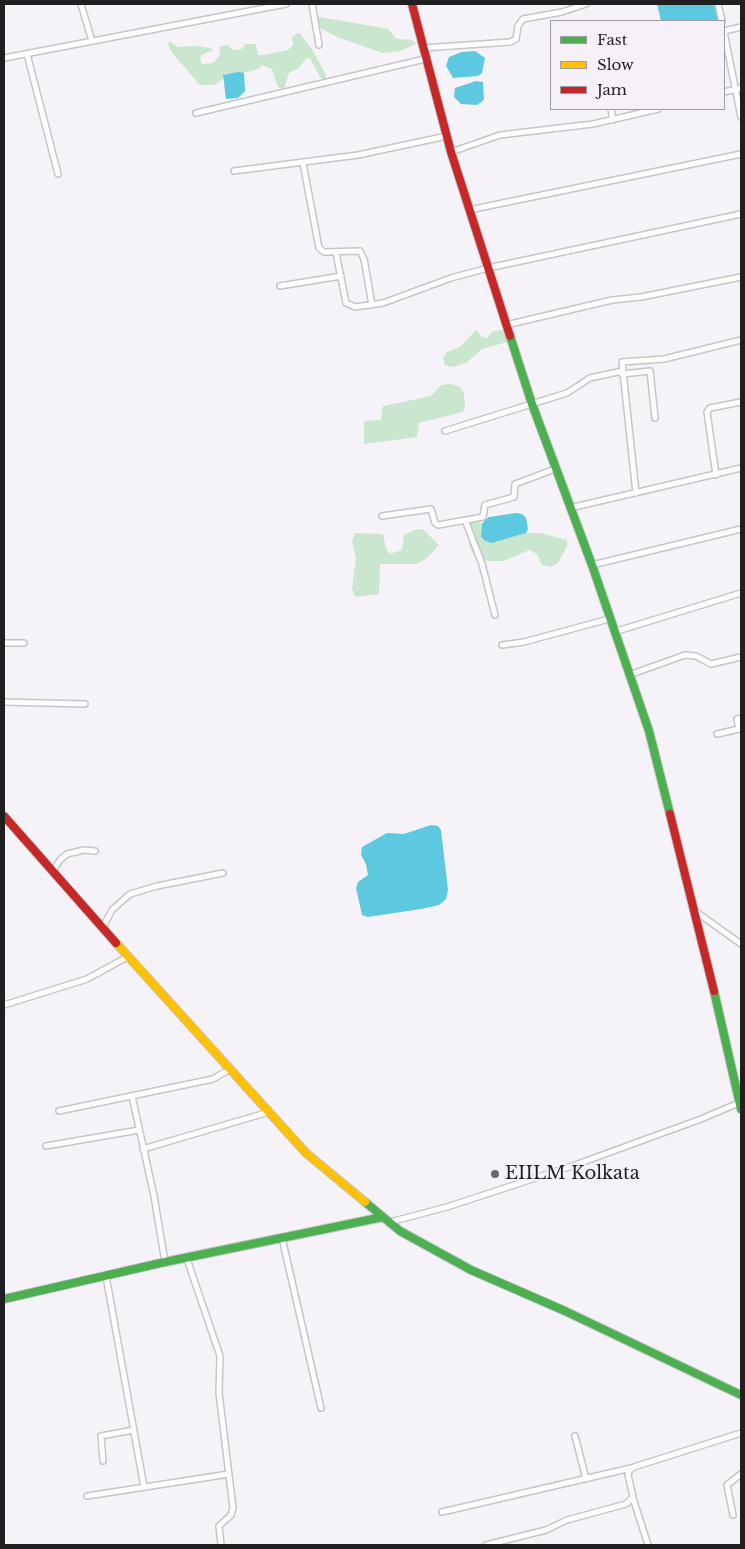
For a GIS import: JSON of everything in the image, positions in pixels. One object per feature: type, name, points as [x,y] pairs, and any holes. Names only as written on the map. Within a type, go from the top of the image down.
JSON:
[{"type":"street","points":[[81,4],[92,41]]},
{"type":"street","points":[[4,58],[286,4]]},
{"type":"street","points":[[312,4],[319,46]]},
{"type":"street","points":[[4,1299],[165,1262],[447,1207],[575,1165],[741,1104],[695,911],[649,731],[613,632],[592,565],[532,404],[506,325],[447,136],[422,48],[412,4]]},
{"type":"street","points":[[422,48],[510,42],[516,39],[518,26],[523,19],[562,12],[586,4]]},
{"type":"street","points":[[718,4],[722,20]]},
{"type":"street","points":[[725,31],[741,27]]},
{"type":"street","points":[[725,35],[738,89],[741,117]]},
{"type":"street","points":[[27,54],[58,174]]},
{"type":"street","points":[[196,113],[425,59]]},
{"type":"street","points":[[725,92],[738,89]]},
{"type":"street","points":[[611,110],[614,120]]},
{"type":"street","points":[[452,152],[500,135],[548,131],[614,120],[654,110]]},
{"type":"street","points":[[234,170],[358,155],[447,136]]},
{"type":"street","points":[[469,210],[741,154]]},
{"type":"street","points":[[302,163],[319,248],[324,252],[336,253],[357,250],[363,254],[372,305]]},
{"type":"street","points":[[336,253],[345,299],[349,306],[372,305],[488,268],[741,214]]},
{"type":"street","points":[[280,286],[341,276]]},
{"type":"street","points":[[506,325],[612,300],[652,296],[741,276]]},
{"type":"street","points":[[636,493],[622,362],[664,359],[741,340]]},
{"type":"street","points":[[445,431],[569,392],[590,378],[622,372],[650,371],[655,418]]},
{"type":"street","points":[[716,475],[707,412],[710,408],[741,402]]},
{"type":"street","points":[[570,508],[741,468]]},
{"type":"street","points":[[382,516],[431,509],[437,524],[484,516],[483,508],[486,504],[514,497],[515,486],[518,483],[555,469]]},
{"type":"street","points":[[465,520],[482,564],[495,615]]},
{"type":"street","points":[[592,565],[741,529]]},
{"type":"street","points":[[613,632],[741,593]]},
{"type":"street","points":[[502,646],[524,642],[609,619]]},
{"type":"street","points":[[4,642],[24,643]]},
{"type":"street","points":[[629,674],[685,655],[696,656],[710,664],[741,657]]},
{"type":"street","points":[[4,702],[84,704]]},
{"type":"street","points":[[717,734],[739,728],[737,719],[741,718]]},
{"type":"street","points":[[4,816],[129,956],[190,1028],[306,1152],[400,1231],[471,1270],[564,1311],[741,1395]]},
{"type":"street","points":[[53,871],[60,860],[67,854],[84,850],[95,851]]},
{"type":"street","points":[[103,927],[112,910],[130,894],[157,886],[220,873]]},
{"type":"street","points":[[695,911],[741,944]]},
{"type":"street","points":[[4,1005],[87,979],[129,956]]},
{"type":"street","points":[[59,1111],[213,1079],[230,1069]]},
{"type":"street","points":[[132,1096],[165,1262]]},
{"type":"street","points":[[144,1149],[269,1112]]},
{"type":"street","points":[[46,1146],[140,1130]]},
{"type":"street","points":[[282,1238],[321,1408]]},
{"type":"street","points":[[187,1259],[203,1310],[220,1351],[219,1393],[233,1508],[231,1515],[219,1526],[221,1545]]},
{"type":"street","points":[[106,1276],[144,1487]]},
{"type":"street","points":[[103,1461],[100,1436],[134,1430]]},
{"type":"street","points":[[442,1512],[631,1468],[741,1433]]},
{"type":"street","points":[[575,1436],[586,1479]]},
{"type":"street","points":[[631,1468],[628,1475],[648,1545]]},
{"type":"street","points":[[87,1496],[229,1474]]},
{"type":"street","points":[[733,1515],[727,1485],[741,1474]]},
{"type":"street","points":[[486,1545],[553,1528],[571,1519],[626,1504],[633,1497]]},
{"type":"green space","points":[[320,17],[388,29],[397,39],[412,40],[416,44],[401,51],[383,53],[337,37],[320,28],[317,19]]},
{"type":"green space","points":[[300,33],[313,51],[326,75],[325,80],[320,77],[309,57],[299,68],[289,73],[284,89],[278,87],[272,69],[262,65],[258,69],[244,73],[224,74],[223,79],[215,85],[200,85],[173,54],[168,45],[169,41],[178,47],[196,46],[211,48],[213,50],[201,55],[200,59],[202,64],[213,63],[220,55],[219,48],[221,46],[228,45],[232,49],[238,50],[242,49],[245,44],[256,44],[258,55],[264,55],[288,50],[293,45],[292,37]]},
{"type":"green space","points":[[476,330],[482,337],[487,338],[493,331],[503,330],[507,342],[482,349],[466,363],[453,367],[445,365],[443,358],[447,352],[460,347]]},
{"type":"green space","points":[[441,385],[459,386],[464,393],[465,407],[463,412],[419,423],[417,437],[364,444],[364,421],[381,420],[383,406],[431,396]]},
{"type":"green space","points":[[478,521],[482,524],[481,536],[508,533],[540,533],[567,540],[567,546],[558,563],[551,567],[542,565],[537,554],[529,550],[504,561],[488,561],[473,554],[469,545],[468,523]]},
{"type":"green space","points":[[417,529],[424,530],[439,545],[426,559],[416,564],[380,564],[379,594],[355,597],[352,588],[356,558],[352,541],[355,533],[383,534],[386,549],[390,554],[402,550],[404,535]]},
{"type":"water","points":[[657,4],[716,4],[719,20],[661,20]]},
{"type":"water","points":[[475,51],[485,58],[482,73],[478,76],[453,78],[446,66],[449,57],[462,52]]},
{"type":"water","points":[[238,72],[244,73],[245,91],[238,98],[226,99],[223,75]]},
{"type":"water","points":[[476,81],[483,82],[484,100],[477,105],[461,104],[454,97],[455,88]]},
{"type":"water","points":[[516,513],[522,514],[526,518],[528,529],[526,533],[491,543],[484,540],[481,536],[482,524],[489,517]]},
{"type":"water","points":[[431,825],[438,826],[441,830],[448,890],[446,899],[439,905],[421,909],[368,917],[362,915],[356,888],[358,882],[368,875],[366,864],[361,855],[362,847],[387,833],[404,834]]},
{"type":"traffic: fast","points":[[510,336],[532,404],[592,565],[649,731],[670,814]]},
{"type":"traffic: fast","points":[[714,991],[741,1109]]},
{"type":"traffic: fast","points":[[365,1202],[400,1231],[471,1270],[565,1311],[741,1395]]},
{"type":"traffic: fast","points":[[4,1299],[165,1262],[383,1217]]},
{"type":"traffic: slow","points":[[116,943],[306,1153],[365,1202]]},
{"type":"traffic: jam","points":[[412,4],[451,152],[510,336]]},
{"type":"traffic: jam","points":[[670,814],[714,991]]},
{"type":"traffic: jam","points":[[4,816],[116,943]]},
{"type":"place","name":"EIILM Kolkata","points":[[495,1174]]}]
